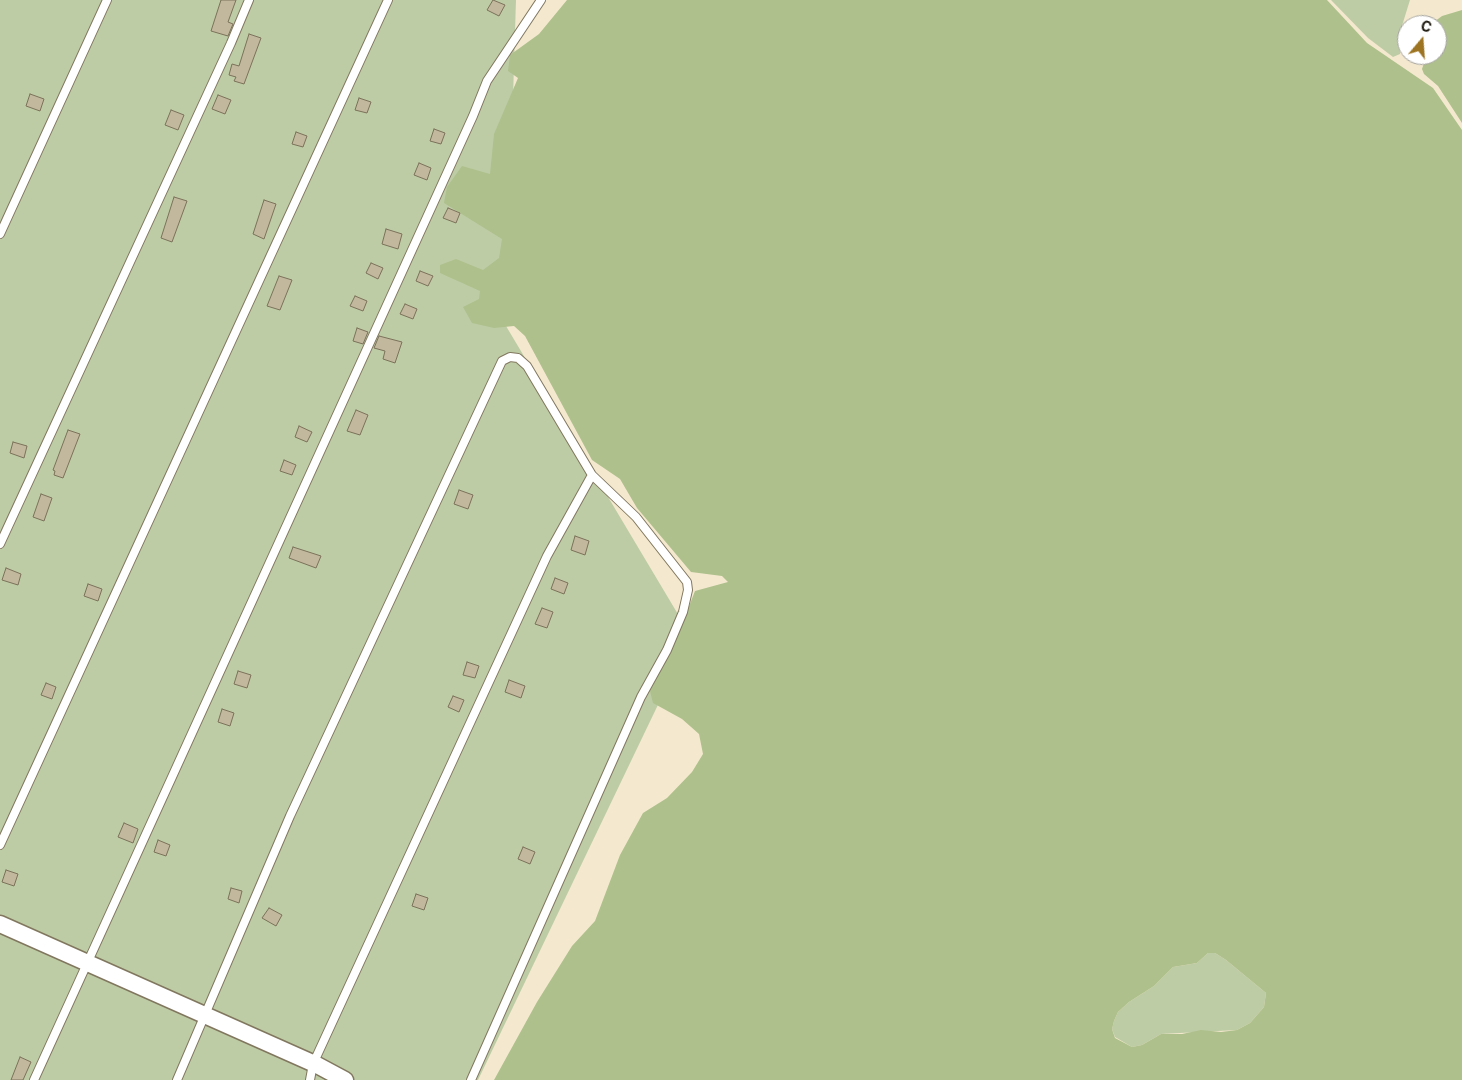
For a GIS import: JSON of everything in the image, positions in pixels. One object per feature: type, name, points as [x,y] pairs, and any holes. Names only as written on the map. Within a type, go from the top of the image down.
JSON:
[{"type":"street","points":[[0,924],[345,1080]]},
{"type":"lane","points":[[0,234],[107,0]]},
{"type":"lane","points":[[0,544],[231,43],[248,0]]},
{"type":"lane","points":[[0,846],[388,0]]},
{"type":"lane","points":[[34,1080],[473,116],[487,80],[541,0]]},
{"type":"lane","points":[[177,1080],[206,1017],[290,816],[502,360],[510,356],[518,358],[527,366],[592,475],[636,517],[687,582],[688,590],[683,612],[667,650],[641,697],[471,1080]]},
{"type":"lane","points":[[310,1080],[313,1064],[547,556],[592,475]]},
{"type":"green space","points":[[0,0],[516,0],[506,326],[691,636],[478,1080],[0,1080]]},
{"type":"green space","points":[[567,0],[1327,0],[1367,43],[1433,88],[1462,130],[1462,1080],[494,1080],[537,1002],[572,946],[595,921],[620,855],[643,813],[667,798],[692,772],[703,754],[699,734],[682,719],[653,703],[650,691],[675,642],[695,591],[728,582],[722,576],[691,572],[637,508],[620,479],[592,460],[525,336],[514,326],[494,328],[472,323],[463,307],[479,299],[480,291],[440,273],[440,265],[456,259],[483,270],[499,258],[502,239],[444,203],[447,187],[462,166],[490,174],[494,134],[518,78],[508,71],[510,55],[539,34]],"holes":[[[1208,953],[1215,953],[1266,993],[1264,1007],[1250,1023],[1237,1030],[1221,1032],[1201,1030],[1182,1034],[1161,1034],[1142,1045],[1132,1047],[1115,1038],[1112,1029],[1118,1012],[1129,1002],[1154,986],[1173,967],[1197,963]]]},
{"type":"green space","points":[[1331,0],[1410,0],[1405,15],[1397,15],[1397,55],[1393,57],[1368,38]]},
{"type":"green space","points":[[1462,10],[1462,123],[1438,86],[1424,74],[1422,69],[1423,65],[1447,65],[1447,15],[1445,15]]},
{"type":"green space","points":[[1208,953],[1215,953],[1226,960],[1266,993],[1264,1007],[1250,1023],[1237,1030],[1161,1034],[1142,1045],[1132,1047],[1115,1037],[1112,1029],[1114,1021],[1118,1012],[1129,1002],[1154,986],[1173,967],[1197,963]]},
{"type":"building","points":[[221,0],[236,0],[228,22],[233,24],[228,36],[211,31]]},
{"type":"building","points":[[493,0],[505,5],[499,16],[487,10]]},
{"type":"building","points":[[249,34],[261,38],[244,84],[234,81],[236,77],[229,75],[232,64],[239,66]]},
{"type":"building","points":[[30,94],[44,99],[40,111],[26,106]]},
{"type":"building","points":[[218,95],[231,100],[225,114],[212,109]]},
{"type":"building","points":[[359,98],[371,102],[367,113],[355,110]]},
{"type":"building","points":[[171,110],[184,115],[178,130],[165,125]]},
{"type":"building","points":[[434,129],[445,133],[441,144],[430,141]]},
{"type":"building","points":[[296,132],[307,136],[303,147],[292,144]]},
{"type":"building","points":[[419,163],[431,168],[427,180],[414,175]]},
{"type":"building","points":[[174,197],[187,201],[172,242],[161,238]]},
{"type":"building","points":[[264,200],[276,204],[264,239],[253,234]]},
{"type":"building","points":[[448,208],[460,213],[456,223],[443,218]]},
{"type":"building","points":[[386,229],[402,234],[398,249],[382,244]]},
{"type":"building","points":[[371,263],[383,268],[378,279],[366,273]]},
{"type":"building","points":[[420,271],[433,276],[428,286],[416,281]]},
{"type":"building","points":[[279,276],[292,280],[280,310],[267,306]]},
{"type":"building","points":[[355,296],[367,301],[363,311],[350,306]]},
{"type":"building","points":[[405,304],[417,309],[413,319],[400,314]]},
{"type":"building","points":[[357,328],[368,332],[363,344],[353,341]]},
{"type":"building","points":[[379,336],[402,342],[395,363],[383,359],[385,351],[374,348]]},
{"type":"building","points":[[356,410],[368,415],[360,435],[347,431]]},
{"type":"building","points":[[299,426],[312,432],[307,442],[295,437]]},
{"type":"building","points":[[68,430],[80,434],[63,478],[54,475],[55,471],[53,470]]},
{"type":"building","points":[[13,442],[27,446],[24,458],[10,453]]},
{"type":"building","points":[[284,460],[296,465],[292,475],[280,471]]},
{"type":"building","points":[[459,490],[473,495],[468,509],[454,504]]},
{"type":"building","points":[[41,494],[52,498],[44,521],[33,517]]},
{"type":"building","points":[[575,536],[589,541],[585,555],[571,550]]},
{"type":"building","points":[[293,547],[321,556],[316,568],[289,558]]},
{"type":"building","points":[[6,568],[21,574],[18,585],[2,580]]},
{"type":"building","points":[[555,578],[568,583],[564,594],[551,589]]},
{"type":"building","points":[[88,584],[102,589],[98,601],[84,596]]},
{"type":"building","points":[[542,608],[553,612],[547,628],[535,624]]},
{"type":"building","points":[[467,662],[479,666],[475,678],[463,675]]},
{"type":"building","points":[[238,671],[251,675],[247,688],[234,684]]},
{"type":"building","points":[[509,680],[525,686],[521,698],[505,692]]},
{"type":"building","points":[[46,683],[56,687],[52,699],[41,695]]},
{"type":"building","points":[[453,696],[464,700],[459,712],[448,707]]},
{"type":"building","points":[[222,709],[234,713],[230,726],[218,722]]},
{"type":"building","points":[[124,823],[138,829],[133,843],[118,837]]},
{"type":"building","points":[[158,840],[170,845],[166,856],[154,852]]},
{"type":"building","points":[[523,847],[535,852],[530,864],[518,859]]},
{"type":"building","points":[[6,870],[18,874],[14,886],[2,882]]},
{"type":"building","points":[[231,888],[242,891],[239,903],[228,899]]},
{"type":"building","points":[[416,894],[428,898],[424,910],[412,906]]},
{"type":"building","points":[[269,908],[282,915],[276,926],[262,918]]},
{"type":"building","points":[[20,1057],[31,1062],[23,1080],[11,1080]]}]
